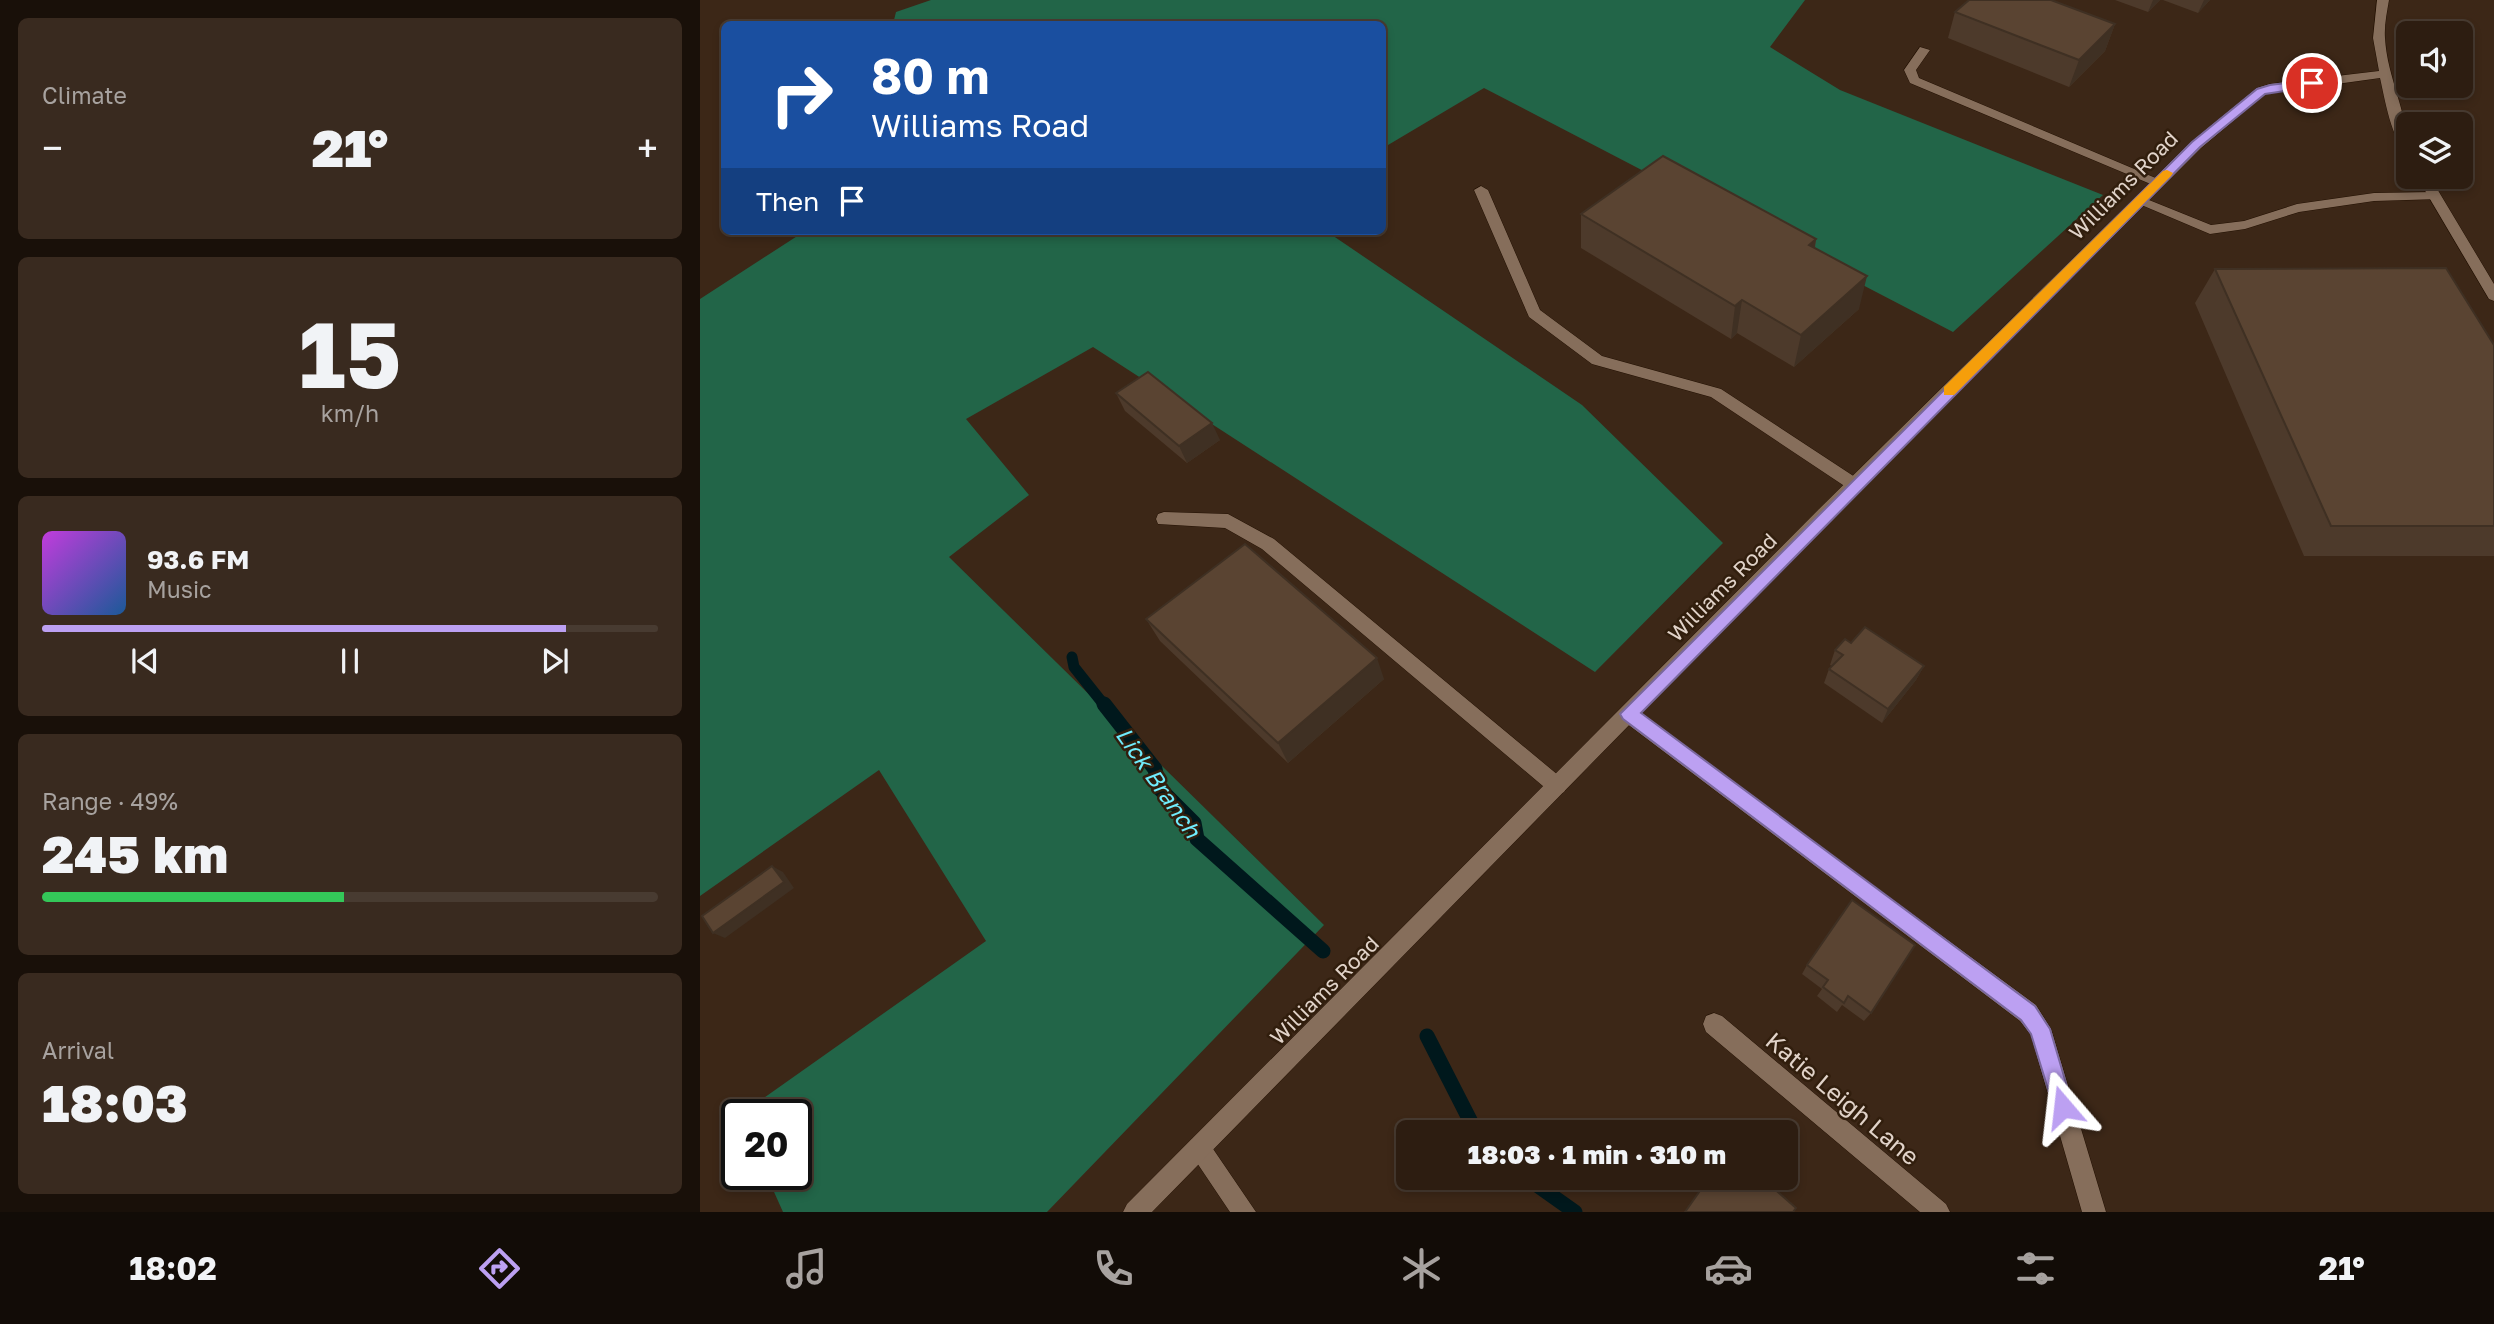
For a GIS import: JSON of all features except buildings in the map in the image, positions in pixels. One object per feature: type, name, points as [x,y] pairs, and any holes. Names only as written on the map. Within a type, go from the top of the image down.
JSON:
[{"type":"street","points":[[2383,0],[2379,38],[2396,115]]},
{"type":"street","points":[[1924,50],[1910,70],[1914,80],[2158,182]]},
{"type":"street","name":"Williams Road","points":[[1135,1212],[2196,145],[2261,92],[2270,88],[2385,74]]},
{"type":"street","points":[[2430,189],[2494,296]]},
{"type":"street","points":[[1481,190],[1534,313],[1597,360],[1716,393],[1855,485]]},
{"type":"street","points":[[2139,201],[2210,230],[2245,225],[2297,208],[2374,197],[2434,196]]},
{"type":"street","points":[[1164,519],[1228,521],[1268,544],[1557,786]]},
{"type":"street","points":[[1629,714],[2028,1013],[2040,1029],[2094,1212]]},
{"type":"street","name":"Katie Leigh Lane","points":[[1714,1024],[1938,1212]]},
{"type":"street","points":[[1199,1148],[1244,1212]]},
{"type":"green space","points":[[931,0],[1805,0],[1770,47],[1840,90],[2103,195],[1953,332],[1484,88],[1386,146],[1386,21],[894,21],[896,12]]},
{"type":"green space","points":[[799,235],[1332,235],[1582,405],[1723,543],[1595,672],[1093,347],[966,419],[1029,495],[949,557],[1324,925],[1047,1212],[783,1212],[773,1190],[812,1190],[812,1099],[762,1099],[986,941],[879,770],[700,896],[700,299]]},
{"type":"waterway","name":"Lick Branch","points":[[1072,657],[1074,667],[1105,706]]},
{"type":"waterway","name":"Lick Branch","points":[[1104,704],[1155,769],[1159,788],[1194,823],[1197,839],[1323,951]]},
{"type":"waterway","name":"Lick Branch","points":[[1427,1036],[1470,1120]]},
{"type":"waterway","name":"Lick Branch","points":[[1544,1190],[1575,1212]]},
{"type":"slow traffic","points":[[1949,391],[2167,173]]},
{"type":"route","points":[[2063,1107],[2040,1029],[2028,1013],[1629,714],[2196,145],[2261,92],[2270,88],[2312,83]]}]
